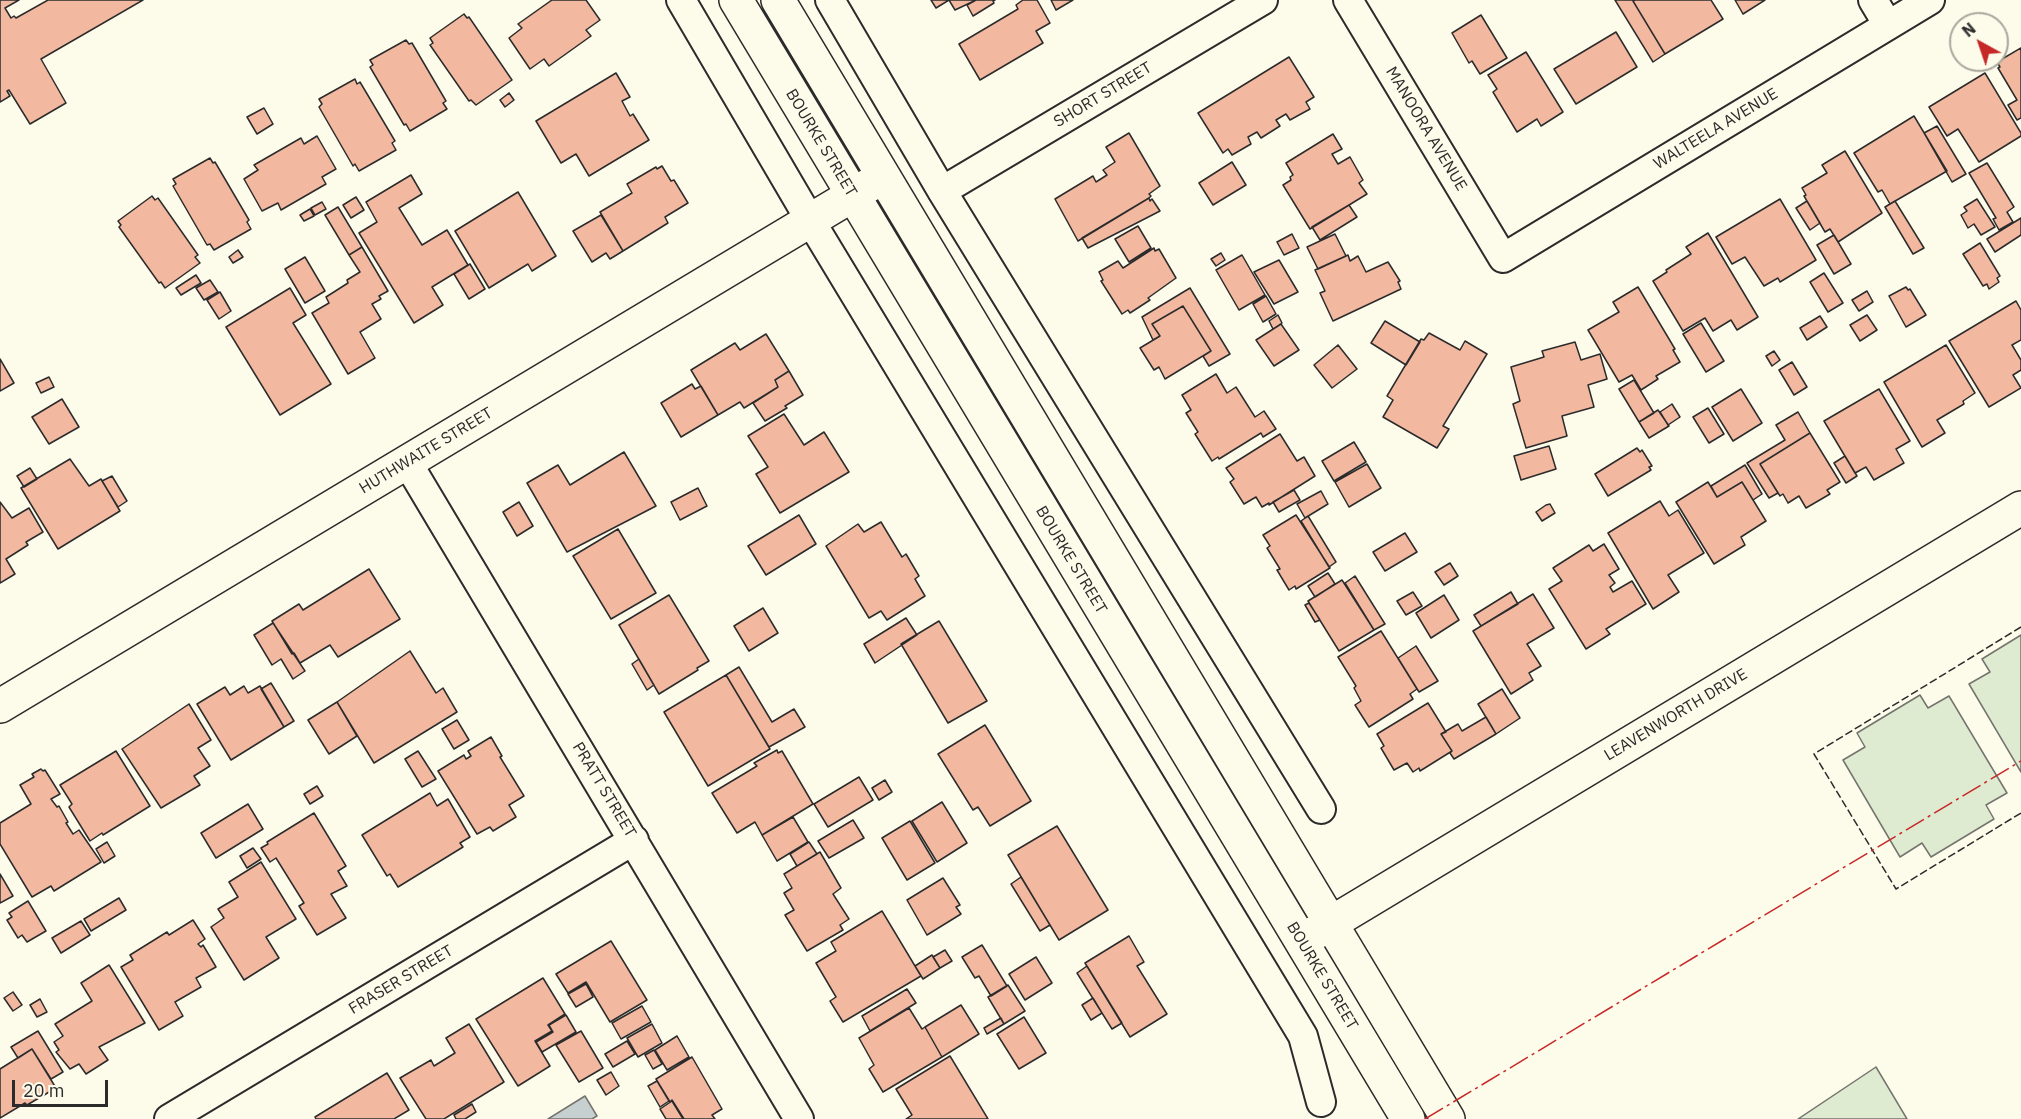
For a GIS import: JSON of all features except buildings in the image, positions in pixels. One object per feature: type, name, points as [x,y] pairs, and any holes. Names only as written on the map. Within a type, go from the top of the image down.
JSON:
[{"type":"main road","name":"BOURKE STREET","points":[[736,0],[1301,941],[1400,1113]]},
{"type":"main road","points":[[778,0],[1448,1119]]},
{"type":"main road","name":"HUTHWAITE STREET","points":[[0,706],[883,176]]},
{"type":"main road","name":"LEAVENWORTH DRIVE","points":[[1301,941],[2021,508]]},
{"type":"street","points":[[681,0],[810,220],[1303,1036],[1321,1102]]},
{"type":"street","points":[[830,0],[942,191],[1321,809]]},
{"type":"street","name":"SHORT STREET","points":[[942,191],[1263,0]]},
{"type":"street","name":"MANOORA AVENUE","points":[[1348,0],[1503,258]]},
{"type":"street","points":[[1873,0],[1888,25]]},
{"type":"street","name":"WALTEELA AVENUE","points":[[1503,258],[1930,0]]},
{"type":"street","name":"PRATT STREET","points":[[407,462],[799,1119]]},
{"type":"street","name":"FRASER STREET","points":[[169,1119],[634,840]]},
{"type":"green space","points":[[2021,635],[2021,772],[1969,684],[1990,672],[1982,659]]},
{"type":"green space","points":[[1920,695],[1928,708],[1949,696],[2007,793],[1986,805],[1994,819],[1931,857],[1922,843],[1900,857],[1843,760],[1865,747],[1857,733]]},
{"type":"green space","points":[[1876,1067],[1907,1119],[1798,1119]]},
{"type":"shaded area","points":[[585,1096],[597,1116],[592,1119],[548,1119]]},
{"type":"fence","points":[[2021,627],[1814,754],[1896,889],[2021,813]]},
{"type":"power","points":[[1425,1119],[2021,761]]}]
